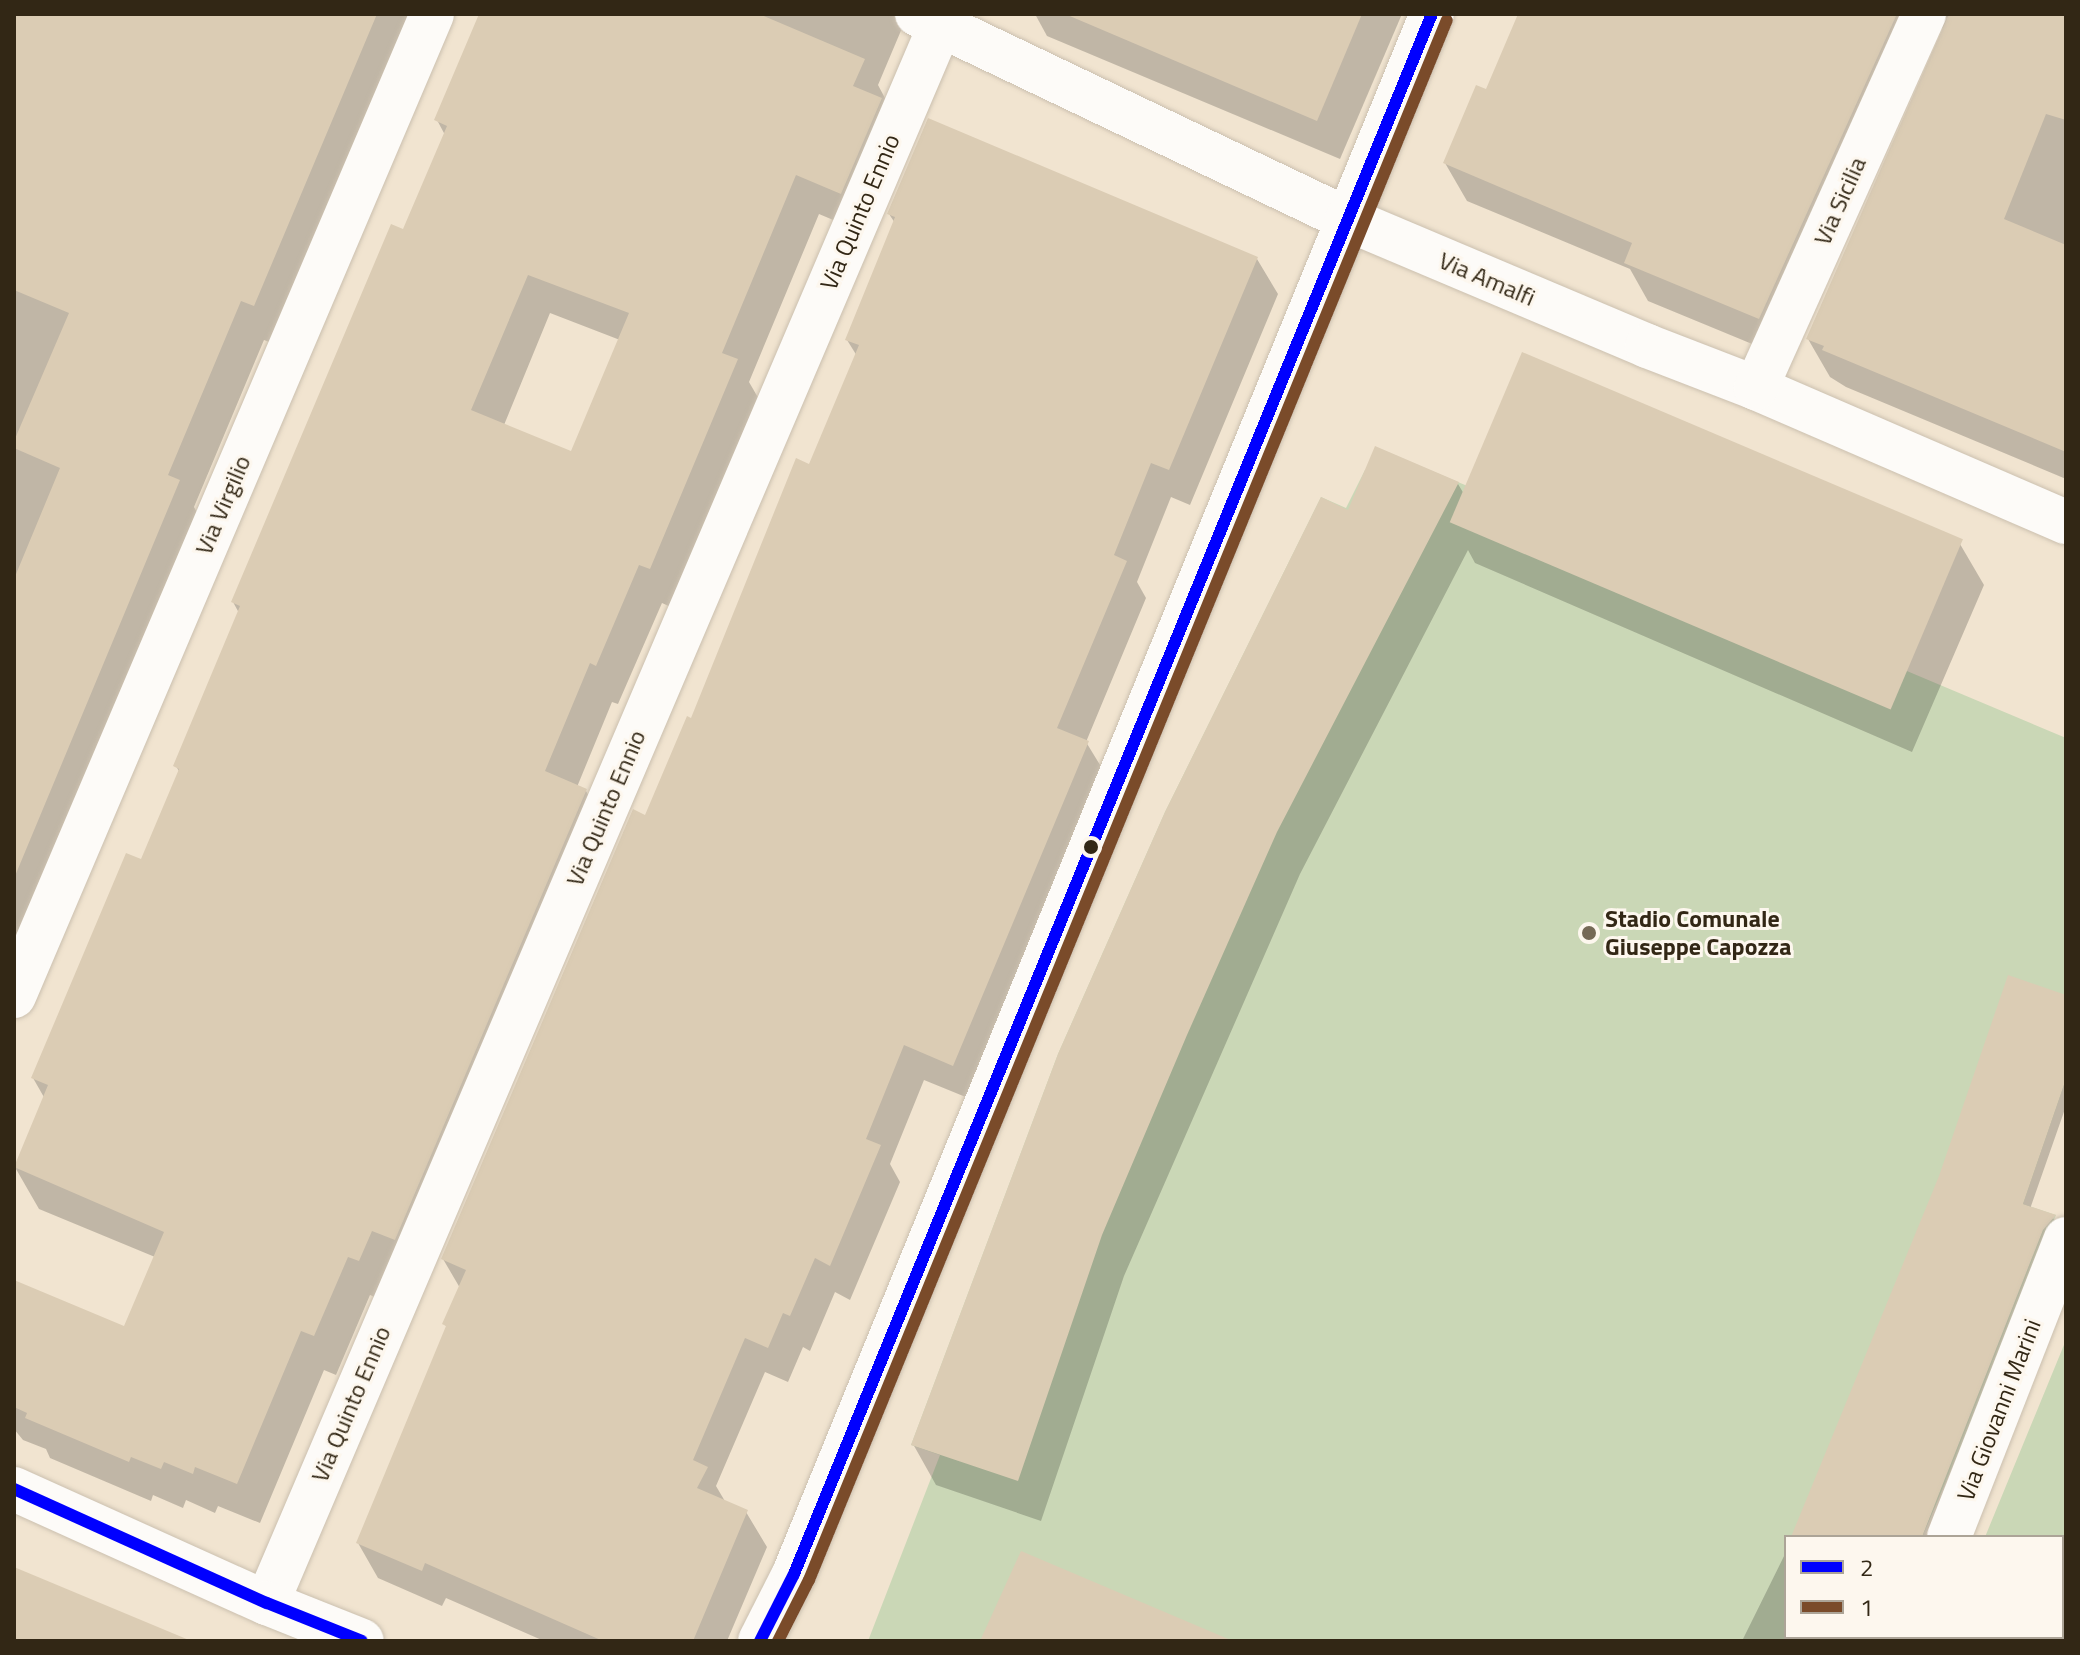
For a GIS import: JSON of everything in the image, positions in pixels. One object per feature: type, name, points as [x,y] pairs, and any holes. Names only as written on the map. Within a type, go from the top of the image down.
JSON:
[{"type":"street","name":"Via Virgilio","points":[[14,996],[432,14]]},
{"type":"street","points":[[760,1641],[794,1574],[1432,14]]},
{"type":"street","name":"Via Sicilia","points":[[1756,388],[1924,14]]},
{"type":"street","name":"Via Amalfi","points":[[934,17],[1347,219],[1647,346],[1756,388],[2066,522]]},
{"type":"street","name":"Via Quinto Ennio","points":[[267,1603],[934,17]]},
{"type":"street","name":"Via Giovanni Marini","points":[[1950,1535],[2066,1239]]},
{"type":"street","points":[[14,1489],[267,1603],[362,1641]]},
{"type":"street","points":[[793,1641],[794,1574]]},
{"type":"green space","name":"Stadio Comunale Giuseppe Capozza","points":[[1427,469],[2066,738],[2066,1079],[2023,1204],[2056,1215],[1997,1364],[1923,1535],[1784,1535],[1784,1639],[1835,1641],[868,1641],[940,1455],[911,1445],[1058,1054],[1165,812],[1321,497],[1346,508],[1365,470]]},
{"type":"green space","points":[[2066,1340],[2066,1641],[1942,1641],[2064,1639],[2064,1535],[1986,1535]]},
{"type":"building","points":[[14,14],[377,14],[254,306],[241,301],[168,475],[180,480],[15,876],[14,579],[60,468],[14,448],[14,441],[69,313],[14,290]]},
{"type":"building","points":[[479,14],[759,14],[865,59],[853,86],[882,98],[841,194],[796,175],[722,353],[738,359],[650,569],[639,565],[596,666],[590,663],[545,771],[587,789],[395,1240],[372,1231],[359,1261],[348,1257],[314,1336],[301,1331],[237,1484],[195,1467],[193,1474],[164,1462],[161,1469],[131,1457],[129,1462],[25,1418],[27,1413],[14,1407],[14,1280],[124,1326],[164,1232],[14,1167],[48,1085],[31,1078],[126,853],[141,859],[179,769],[173,766],[240,606],[231,602],[391,224],[403,229],[447,126],[434,120]],"holes":[[[528,275],[629,313],[571,451],[471,410]]]},
{"type":"building","points":[[1065,14],[1362,14],[1317,121]]},
{"type":"building","points":[[1518,14],[1897,14],[1759,319],[1624,263],[1632,243],[1443,163],[1476,85],[1486,89]]},
{"type":"building","points":[[1949,14],[2066,14],[2066,120],[2046,114],[2004,219],[2066,245],[2066,452],[1822,350],[1824,346],[1806,339]]},
{"type":"building","points":[[928,118],[1258,257],[1169,470],[1151,463],[1114,555],[1127,561],[1057,728],[1089,741],[953,1066],[904,1045],[866,1139],[881,1145],[830,1266],[815,1258],[790,1316],[783,1313],[768,1348],[745,1338],[693,1460],[708,1467],[697,1488],[748,1510],[693,1641],[603,1641],[425,1563],[422,1571],[356,1543],[466,1270],[441,1259],[633,809],[645,815],[687,716],[691,718],[796,458],[809,464],[859,345],[845,340],[895,217],[887,214]]},
{"type":"building","points":[[1522,352],[1963,539],[1891,709],[1450,522]]},
{"type":"building","points":[[1375,446],[1459,482],[1277,832],[1187,1035],[1102,1235],[1018,1481],[911,1445],[1058,1054],[1165,812],[1321,497],[1348,510]]},
{"type":"building","points":[[2008,975],[2066,995],[2066,1079],[2023,1204],[2056,1215],[2043,1230],[1923,1535],[1792,1535],[1939,1176]]},
{"type":"building","points":[[1021,1551],[1233,1641],[980,1641]]},
{"type":"building","points":[[14,1567],[189,1640],[189,1641],[14,1641]]},
{"type":"transit line","name":"2","points":[[760,1641],[794,1574],[1432,14]]},
{"type":"transit line","name":"1","points":[[778,1641],[809,1580],[1447,20]]},
{"type":"transit line","name":"2","points":[[14,1489],[267,1603],[362,1641]]},
{"type":"place","name":"Stadio Comunale Giuseppe Capozza","points":[[1589,933]]}]
